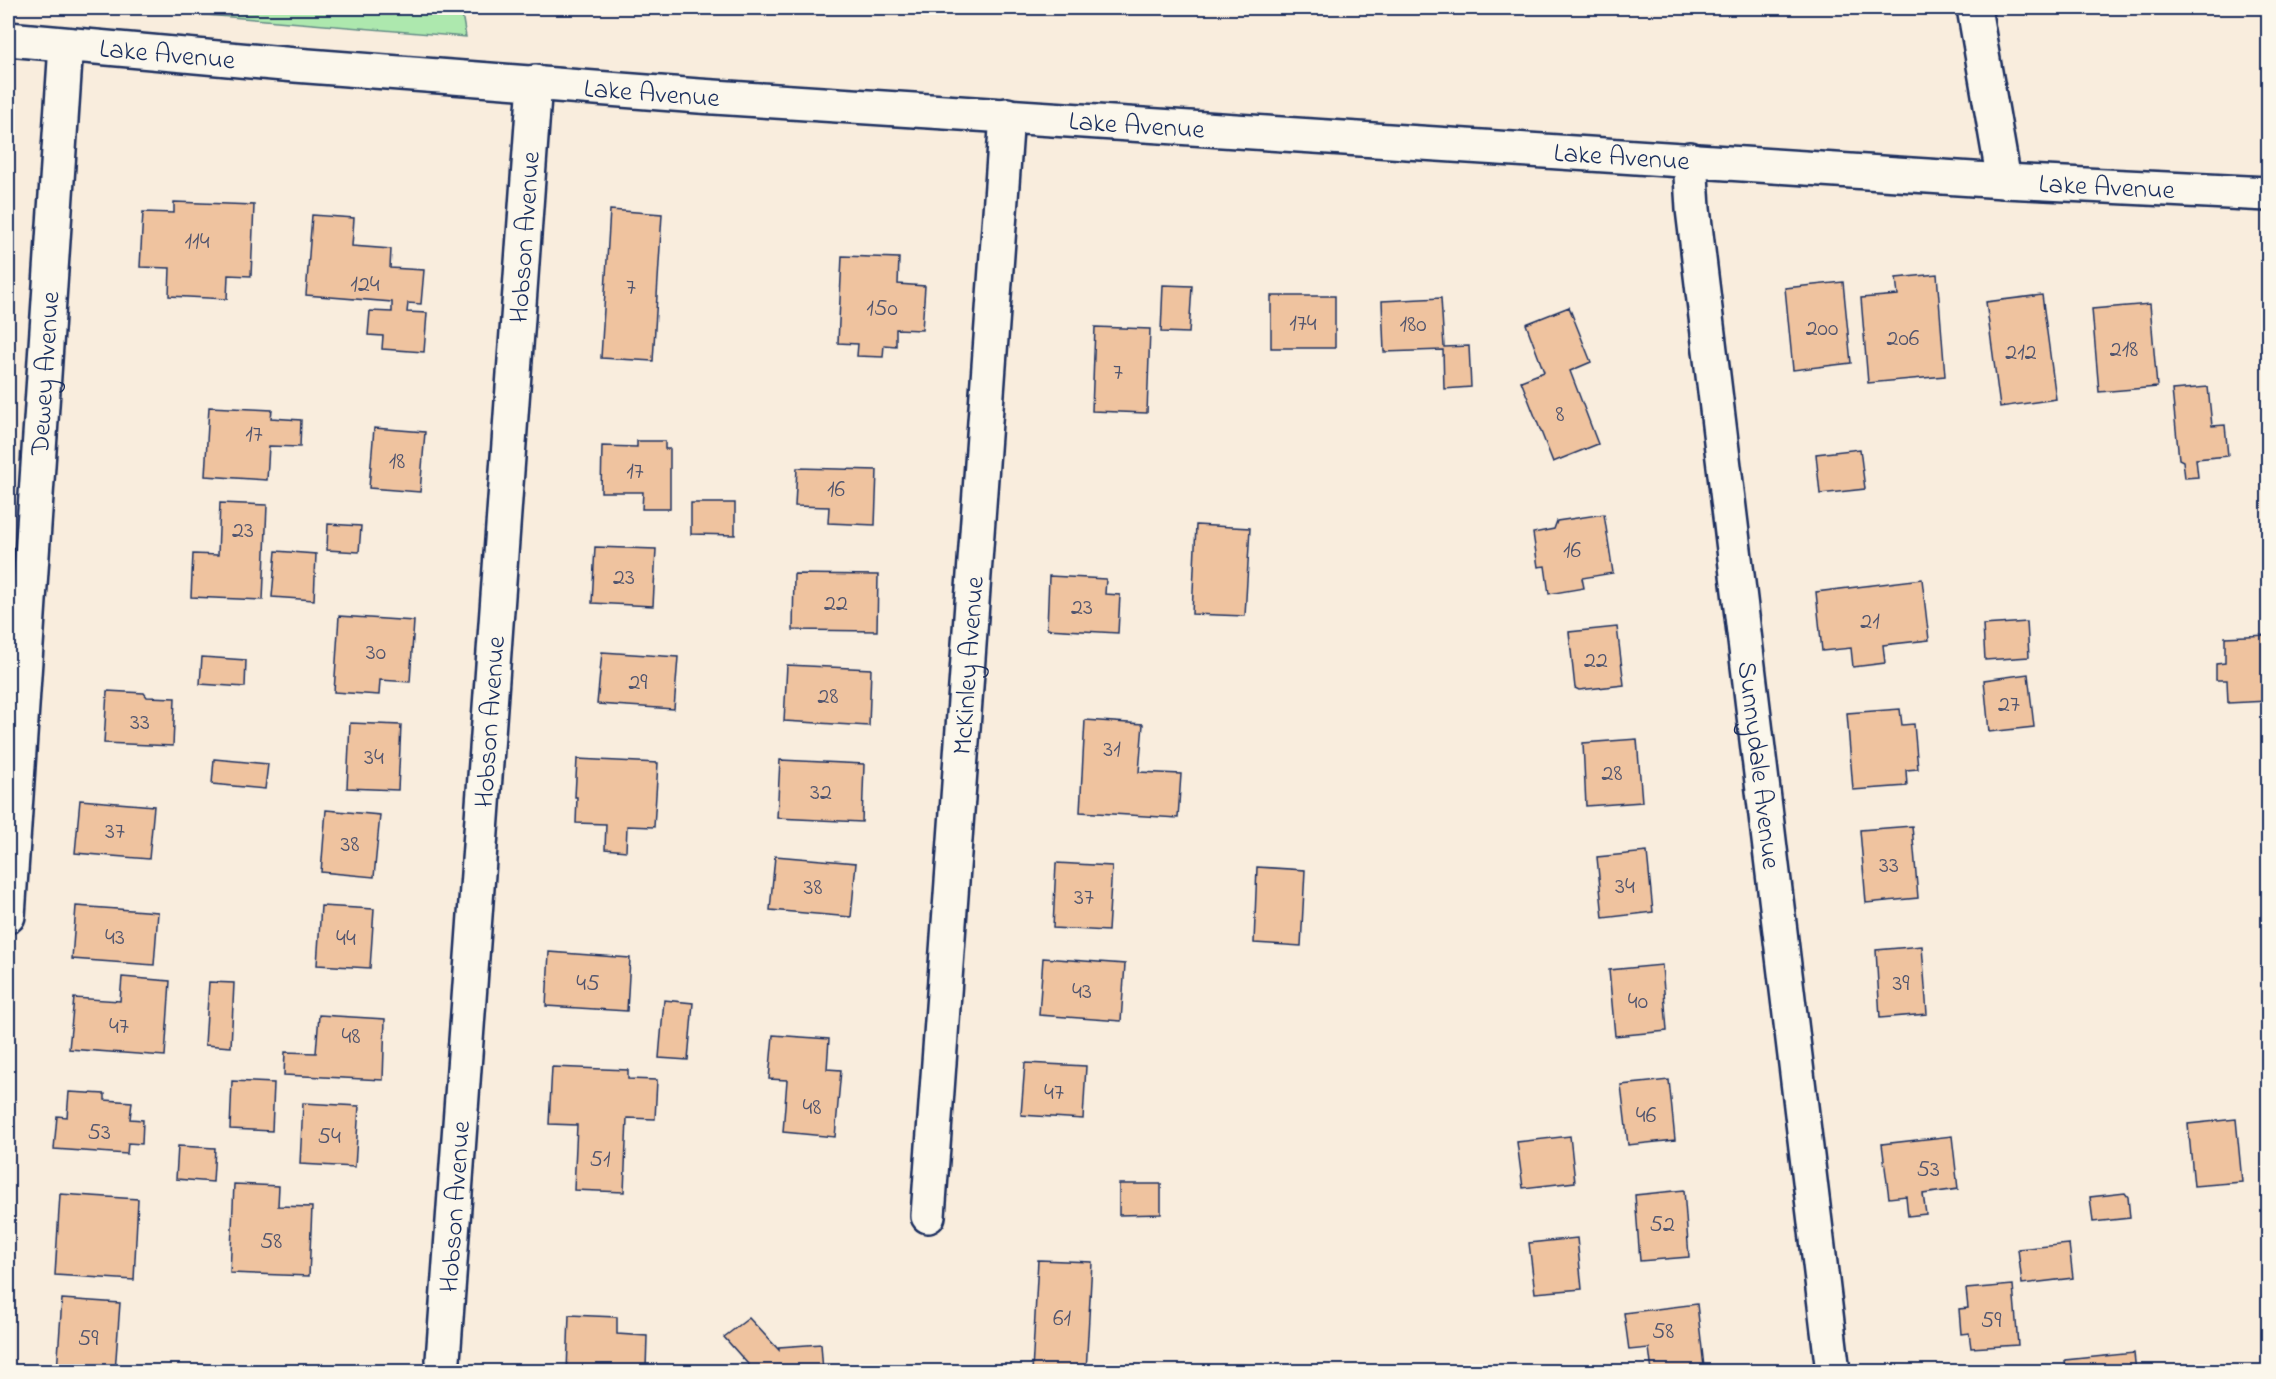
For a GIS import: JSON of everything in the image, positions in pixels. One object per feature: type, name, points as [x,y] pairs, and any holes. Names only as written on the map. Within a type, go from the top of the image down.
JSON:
[{"type":"street","points":[[1974,8],[2004,181]]},
{"type":"street","name":"Lake Avenue","points":[[8,39],[295,65],[711,97],[2004,181],[2268,194]]},
{"type":"street","name":"Dewey Avenue","points":[[8,916],[66,45]]},
{"type":"street","name":"Hobson Avenue","points":[[443,1360],[535,82]]},
{"type":"street","name":"McKinley Avenue","points":[[928,1216],[1007,116]]},
{"type":"street","name":"Sunnydale Avenue","points":[[1690,159],[1693,209],[1833,1371]]},
{"type":"green space","points":[[123,8],[461,8],[466,37]]},
{"type":"building","points":[[174,202],[254,205],[251,276],[228,275],[227,299],[169,296],[170,268],[140,267],[143,212],[174,213]]},
{"type":"building","points":[[610,210],[662,214],[653,361],[601,358]]},
{"type":"building","points":[[312,215],[354,218],[352,246],[391,249],[390,268],[424,270],[421,304],[408,303],[407,312],[427,313],[424,352],[382,349],[383,336],[368,335],[370,311],[392,312],[392,302],[306,295]]},
{"type":"building","points":[[842,256],[899,258],[898,284],[925,286],[922,330],[896,329],[896,346],[884,345],[883,357],[857,356],[858,344],[838,343]]},
{"type":"building","points":[[1937,274],[1945,376],[1868,383],[1861,298],[1898,295],[1896,278]]},
{"type":"building","points":[[1843,282],[1851,363],[1793,370],[1785,288]]},
{"type":"building","points":[[1163,285],[1192,286],[1189,333],[1161,332]]},
{"type":"building","points":[[2042,295],[2056,399],[2000,407],[1986,302]]},
{"type":"building","points":[[1271,296],[1335,296],[1335,348],[1271,348]]},
{"type":"building","points":[[1441,298],[1444,347],[1469,346],[1471,387],[1444,389],[1443,350],[1384,352],[1382,301]]},
{"type":"building","points":[[2150,304],[2157,387],[2099,392],[2092,309]]},
{"type":"building","points":[[1569,307],[1591,362],[1570,371],[1598,444],[1553,462],[1521,381],[1544,372],[1526,324]]},
{"type":"building","points":[[1095,327],[1150,329],[1147,413],[1092,411]]},
{"type":"building","points":[[2208,387],[2212,426],[2225,425],[2228,456],[2196,459],[2198,477],[2185,478],[2183,461],[2179,459],[2172,390]]},
{"type":"building","points":[[209,407],[272,410],[271,418],[301,420],[300,447],[269,446],[267,480],[205,476]]},
{"type":"building","points":[[374,428],[425,432],[420,492],[369,488]]},
{"type":"building","points":[[637,441],[665,441],[665,449],[670,449],[670,509],[642,509],[643,492],[601,492],[602,446],[637,447]]},
{"type":"building","points":[[1860,449],[1865,489],[1820,494],[1816,454]]},
{"type":"building","points":[[797,468],[877,470],[875,525],[828,523],[829,507],[795,506]]},
{"type":"building","points":[[220,503],[267,505],[263,600],[191,597],[193,554],[218,555]]},
{"type":"building","points":[[691,503],[735,503],[735,535],[691,534]]},
{"type":"building","points":[[1604,514],[1613,573],[1582,578],[1584,588],[1549,594],[1545,566],[1538,567],[1533,533],[1554,529],[1557,521]]},
{"type":"building","points":[[328,524],[361,526],[359,552],[327,550]]},
{"type":"building","points":[[1196,525],[1250,528],[1245,616],[1192,614]]},
{"type":"building","points":[[595,547],[656,549],[653,606],[592,603]]},
{"type":"building","points":[[276,551],[316,554],[314,600],[272,597]]},
{"type":"building","points":[[794,574],[878,575],[877,631],[793,630]]},
{"type":"building","points":[[1049,576],[1106,579],[1105,594],[1120,595],[1118,633],[1047,629]]},
{"type":"building","points":[[1922,579],[1929,640],[1883,645],[1885,663],[1853,667],[1851,648],[1822,651],[1816,592]]},
{"type":"building","points":[[339,616],[414,621],[410,682],[380,680],[379,695],[334,692]]},
{"type":"building","points":[[2027,622],[2029,657],[1985,660],[1983,625]]},
{"type":"building","points":[[1617,627],[1624,685],[1579,690],[1575,688],[1569,632]]},
{"type":"building","points":[[2268,635],[2268,701],[2228,703],[2227,680],[2216,680],[2216,664],[2225,663],[2225,637]]},
{"type":"building","points":[[602,652],[678,657],[674,709],[597,704]]},
{"type":"building","points":[[202,657],[246,660],[245,687],[200,684]]},
{"type":"building","points":[[787,665],[871,669],[869,726],[784,721]]},
{"type":"building","points":[[2028,674],[2034,727],[1989,732],[1984,680]]},
{"type":"building","points":[[107,691],[144,693],[147,697],[175,698],[173,746],[104,743]]},
{"type":"building","points":[[1900,709],[1902,725],[1914,724],[1918,769],[1906,770],[1907,786],[1853,790],[1847,713]]},
{"type":"building","points":[[1085,720],[1143,724],[1139,772],[1181,774],[1178,818],[1080,812]]},
{"type":"building","points":[[350,723],[401,725],[398,790],[347,788]]},
{"type":"building","points":[[1637,739],[1642,802],[1586,806],[1583,743]]},
{"type":"building","points":[[214,759],[268,764],[265,789],[212,784]]},
{"type":"building","points":[[577,759],[658,763],[654,827],[627,826],[626,851],[605,849],[606,824],[576,823]]},
{"type":"building","points":[[780,760],[864,764],[862,822],[777,818]]},
{"type":"building","points":[[80,800],[154,806],[149,859],[75,853]]},
{"type":"building","points":[[326,810],[380,815],[374,877],[321,872]]},
{"type":"building","points":[[1912,826],[1918,898],[1866,903],[1860,830]]},
{"type":"building","points":[[1647,852],[1653,912],[1603,918],[1597,857]]},
{"type":"building","points":[[775,856],[856,863],[851,917],[770,910]]},
{"type":"building","points":[[1056,863],[1112,866],[1108,931],[1053,928]]},
{"type":"building","points":[[1257,867],[1305,870],[1301,946],[1254,943]]},
{"type":"building","points":[[76,906],[158,912],[154,965],[72,959]]},
{"type":"building","points":[[321,906],[374,909],[370,968],[317,965]]},
{"type":"building","points":[[1922,946],[1927,1014],[1880,1018],[1876,950]]},
{"type":"building","points":[[549,952],[630,958],[627,1011],[546,1006]]},
{"type":"building","points":[[1043,958],[1125,964],[1121,1021],[1039,1015]]},
{"type":"building","points":[[1662,965],[1667,1031],[1615,1036],[1609,970]]},
{"type":"building","points":[[122,977],[170,981],[165,1056],[69,1049],[74,998],[120,1001]]},
{"type":"building","points":[[209,982],[234,983],[231,1047],[205,1045]]},
{"type":"building","points":[[664,1000],[693,1003],[688,1060],[659,1058]]},
{"type":"building","points":[[319,1015],[385,1019],[383,1080],[284,1075],[285,1052],[316,1053]]},
{"type":"building","points":[[773,1035],[829,1039],[827,1069],[841,1070],[835,1137],[783,1132],[787,1080],[769,1079]]},
{"type":"building","points":[[1025,1063],[1086,1066],[1083,1119],[1021,1115]]},
{"type":"building","points":[[552,1067],[628,1070],[628,1079],[657,1080],[655,1119],[627,1118],[624,1192],[574,1190],[577,1125],[549,1124]]},
{"type":"building","points":[[1669,1080],[1675,1140],[1628,1145],[1621,1085]]},
{"type":"building","points":[[232,1081],[274,1083],[272,1131],[230,1129]]},
{"type":"building","points":[[69,1092],[105,1094],[105,1100],[132,1102],[130,1119],[143,1120],[142,1144],[128,1143],[127,1154],[54,1149],[57,1116],[67,1117]]},
{"type":"building","points":[[303,1103],[359,1106],[355,1167],[300,1164]]},
{"type":"building","points":[[2236,1119],[2242,1182],[2194,1186],[2188,1124]]},
{"type":"building","points":[[1570,1136],[1575,1182],[1523,1188],[1517,1142]]},
{"type":"building","points":[[1952,1136],[1958,1189],[1923,1194],[1926,1214],[1908,1216],[1906,1196],[1889,1198],[1882,1144]]},
{"type":"building","points":[[178,1146],[215,1148],[213,1182],[176,1179]]},
{"type":"building","points":[[234,1184],[279,1186],[278,1206],[312,1207],[309,1276],[230,1273]]},
{"type":"building","points":[[1119,1184],[1161,1184],[1161,1214],[1119,1215]]},
{"type":"building","points":[[1684,1190],[1689,1257],[1640,1261],[1635,1195]]},
{"type":"building","points":[[2125,1193],[2128,1197],[2130,1218],[2093,1222],[2090,1197]]},
{"type":"building","points":[[60,1194],[138,1199],[134,1280],[55,1275]]},
{"type":"building","points":[[1577,1238],[1582,1289],[1535,1293],[1529,1243]]},
{"type":"building","points":[[2069,1244],[2073,1278],[2022,1284],[2018,1249]]},
{"type":"building","points":[[1038,1260],[1092,1262],[1086,1372],[1032,1372]]},
{"type":"building","points":[[2013,1285],[2018,1345],[1971,1348],[1969,1333],[1961,1334],[1959,1309],[1968,1308],[1966,1289]]},
{"type":"building","points":[[62,1299],[120,1303],[115,1372],[57,1371]]},
{"type":"building","points":[[1697,1304],[1704,1367],[1652,1372],[1649,1348],[1629,1350],[1624,1313]]},
{"type":"building","points":[[569,1315],[617,1317],[617,1334],[647,1336],[646,1369],[614,1368],[614,1372],[567,1372]]},
{"type":"building","points":[[749,1318],[779,1350],[779,1347],[821,1344],[823,1372],[755,1372],[724,1337]]},
{"type":"building","points":[[2134,1353],[2136,1372],[2066,1372],[2065,1360]]}]
